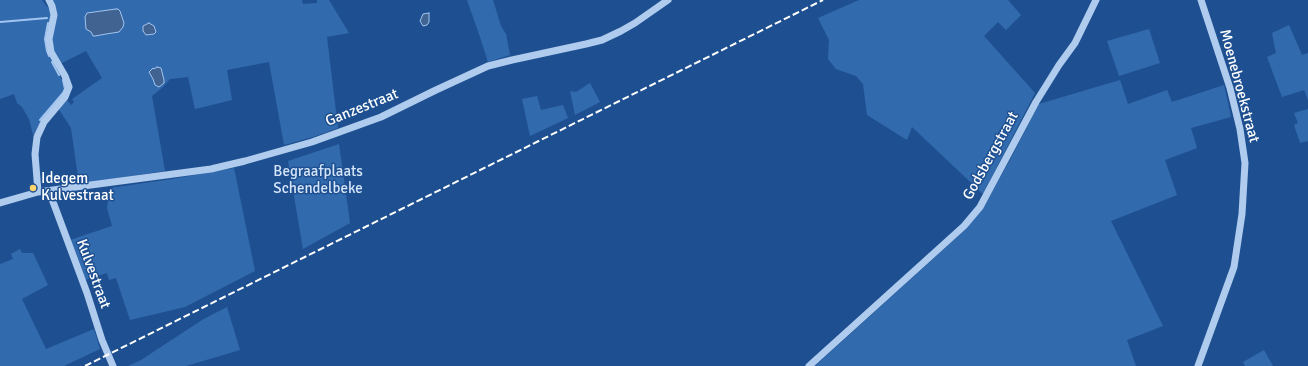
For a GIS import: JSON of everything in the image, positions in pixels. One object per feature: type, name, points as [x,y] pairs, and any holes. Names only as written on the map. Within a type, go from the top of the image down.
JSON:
[{"type":"street","points":[[38,192],[35,154],[37,137],[44,122],[66,97],[69,87],[50,45],[49,39],[54,15],[49,0]]},
{"type":"street","name":"Ganzestraat","points":[[0,202],[38,192],[212,169],[312,142],[381,117],[488,66],[602,40],[621,32],[668,0]]},
{"type":"street","name":"Godsbergstraat","points":[[809,366],[959,230],[980,207],[1036,102],[1059,65],[1075,43],[1096,0]]},
{"type":"street","name":"Moenebroekstraat","points":[[1198,366],[1234,266],[1242,214],[1245,163],[1240,129],[1230,88],[1201,0]]},
{"type":"street","name":"Kulvestraat","points":[[49,191],[102,340],[113,366]]},
{"type":"green space","points":[[0,0],[42,0],[47,7],[52,3],[50,0],[302,0],[303,4],[317,3],[317,0],[329,0],[349,33],[327,37],[338,128],[284,145],[269,62],[227,70],[232,100],[195,109],[188,77],[170,79],[152,96],[165,171],[79,184],[71,128],[58,108],[67,100],[71,105],[74,102],[72,99],[102,78],[86,51],[60,64],[46,43],[47,52],[66,87],[66,91],[33,135],[29,119],[22,107],[17,103],[14,94],[0,99]]},
{"type":"green space","points":[[467,0],[493,0],[501,26],[506,34],[510,55],[488,62]]},
{"type":"green space","points":[[859,0],[1008,0],[1021,15],[1006,30],[998,22],[984,36],[1035,93],[983,194],[912,127],[907,140],[867,115],[863,84],[856,76],[836,69],[828,59],[829,40],[818,18]]},
{"type":"green space","points":[[1289,25],[1302,55],[1308,53],[1308,100],[1304,90],[1282,97],[1267,57],[1276,53],[1272,33]]},
{"type":"green space","points":[[1149,29],[1160,63],[1119,76],[1107,41]]},
{"type":"green space","points":[[1120,80],[1128,104],[1167,90],[1172,102],[1224,85],[1231,117],[1191,128],[1197,148],[1165,160],[1177,195],[1111,221],[1163,326],[1127,340],[1136,366],[815,366],[966,229],[985,205],[1039,104]]},
{"type":"green space","points":[[590,83],[600,102],[575,115],[570,91],[576,92]]},
{"type":"green space","points":[[537,96],[541,110],[563,105],[568,118],[530,136],[522,99]]},
{"type":"green space","points":[[1308,109],[1308,141],[1300,143],[1294,125],[1298,123],[1294,113]]},
{"type":"green space","name":"Begraafplaats Schendelbeke","points":[[339,144],[350,223],[303,249],[288,161]]},
{"type":"green space","points":[[234,168],[255,271],[185,307],[130,320],[116,278],[109,280],[107,273],[85,280],[70,240],[112,226],[107,208],[110,188]]},
{"type":"green space","points":[[20,249],[22,253],[33,253],[48,285],[22,299],[46,349],[94,329],[100,349],[64,366],[0,366],[0,264],[13,259],[11,254]]},
{"type":"green space","points":[[227,307],[240,350],[186,366],[128,366],[141,360],[202,320]]},
{"type":"green space","points":[[1264,350],[1273,366],[1245,366],[1243,362]]},
{"type":"shaded area","points":[[118,9],[124,23],[119,32],[93,36],[91,32],[86,29],[85,17],[87,13]]},
{"type":"shaded area","points":[[429,13],[429,22],[427,25],[423,26],[420,21],[423,14]]},
{"type":"shaded area","points":[[149,23],[154,26],[156,32],[154,34],[146,35],[143,31],[143,26]]},
{"type":"shaded area","points":[[157,67],[161,68],[164,80],[164,83],[159,87],[155,85],[149,72],[153,68],[154,69]]},
{"type":"waterway","points":[[0,22],[47,18]]},
{"type":"waterway","points":[[48,23],[45,39],[49,56]]},
{"type":"waterway","points":[[52,62],[59,75]]},
{"type":"waterway","points":[[40,120],[63,93],[65,89],[63,80]]},
{"type":"railway","points":[[85,366],[823,0]]},
{"type":"place","name":"Idegem Kulvestraat","points":[[33,188]]}]
